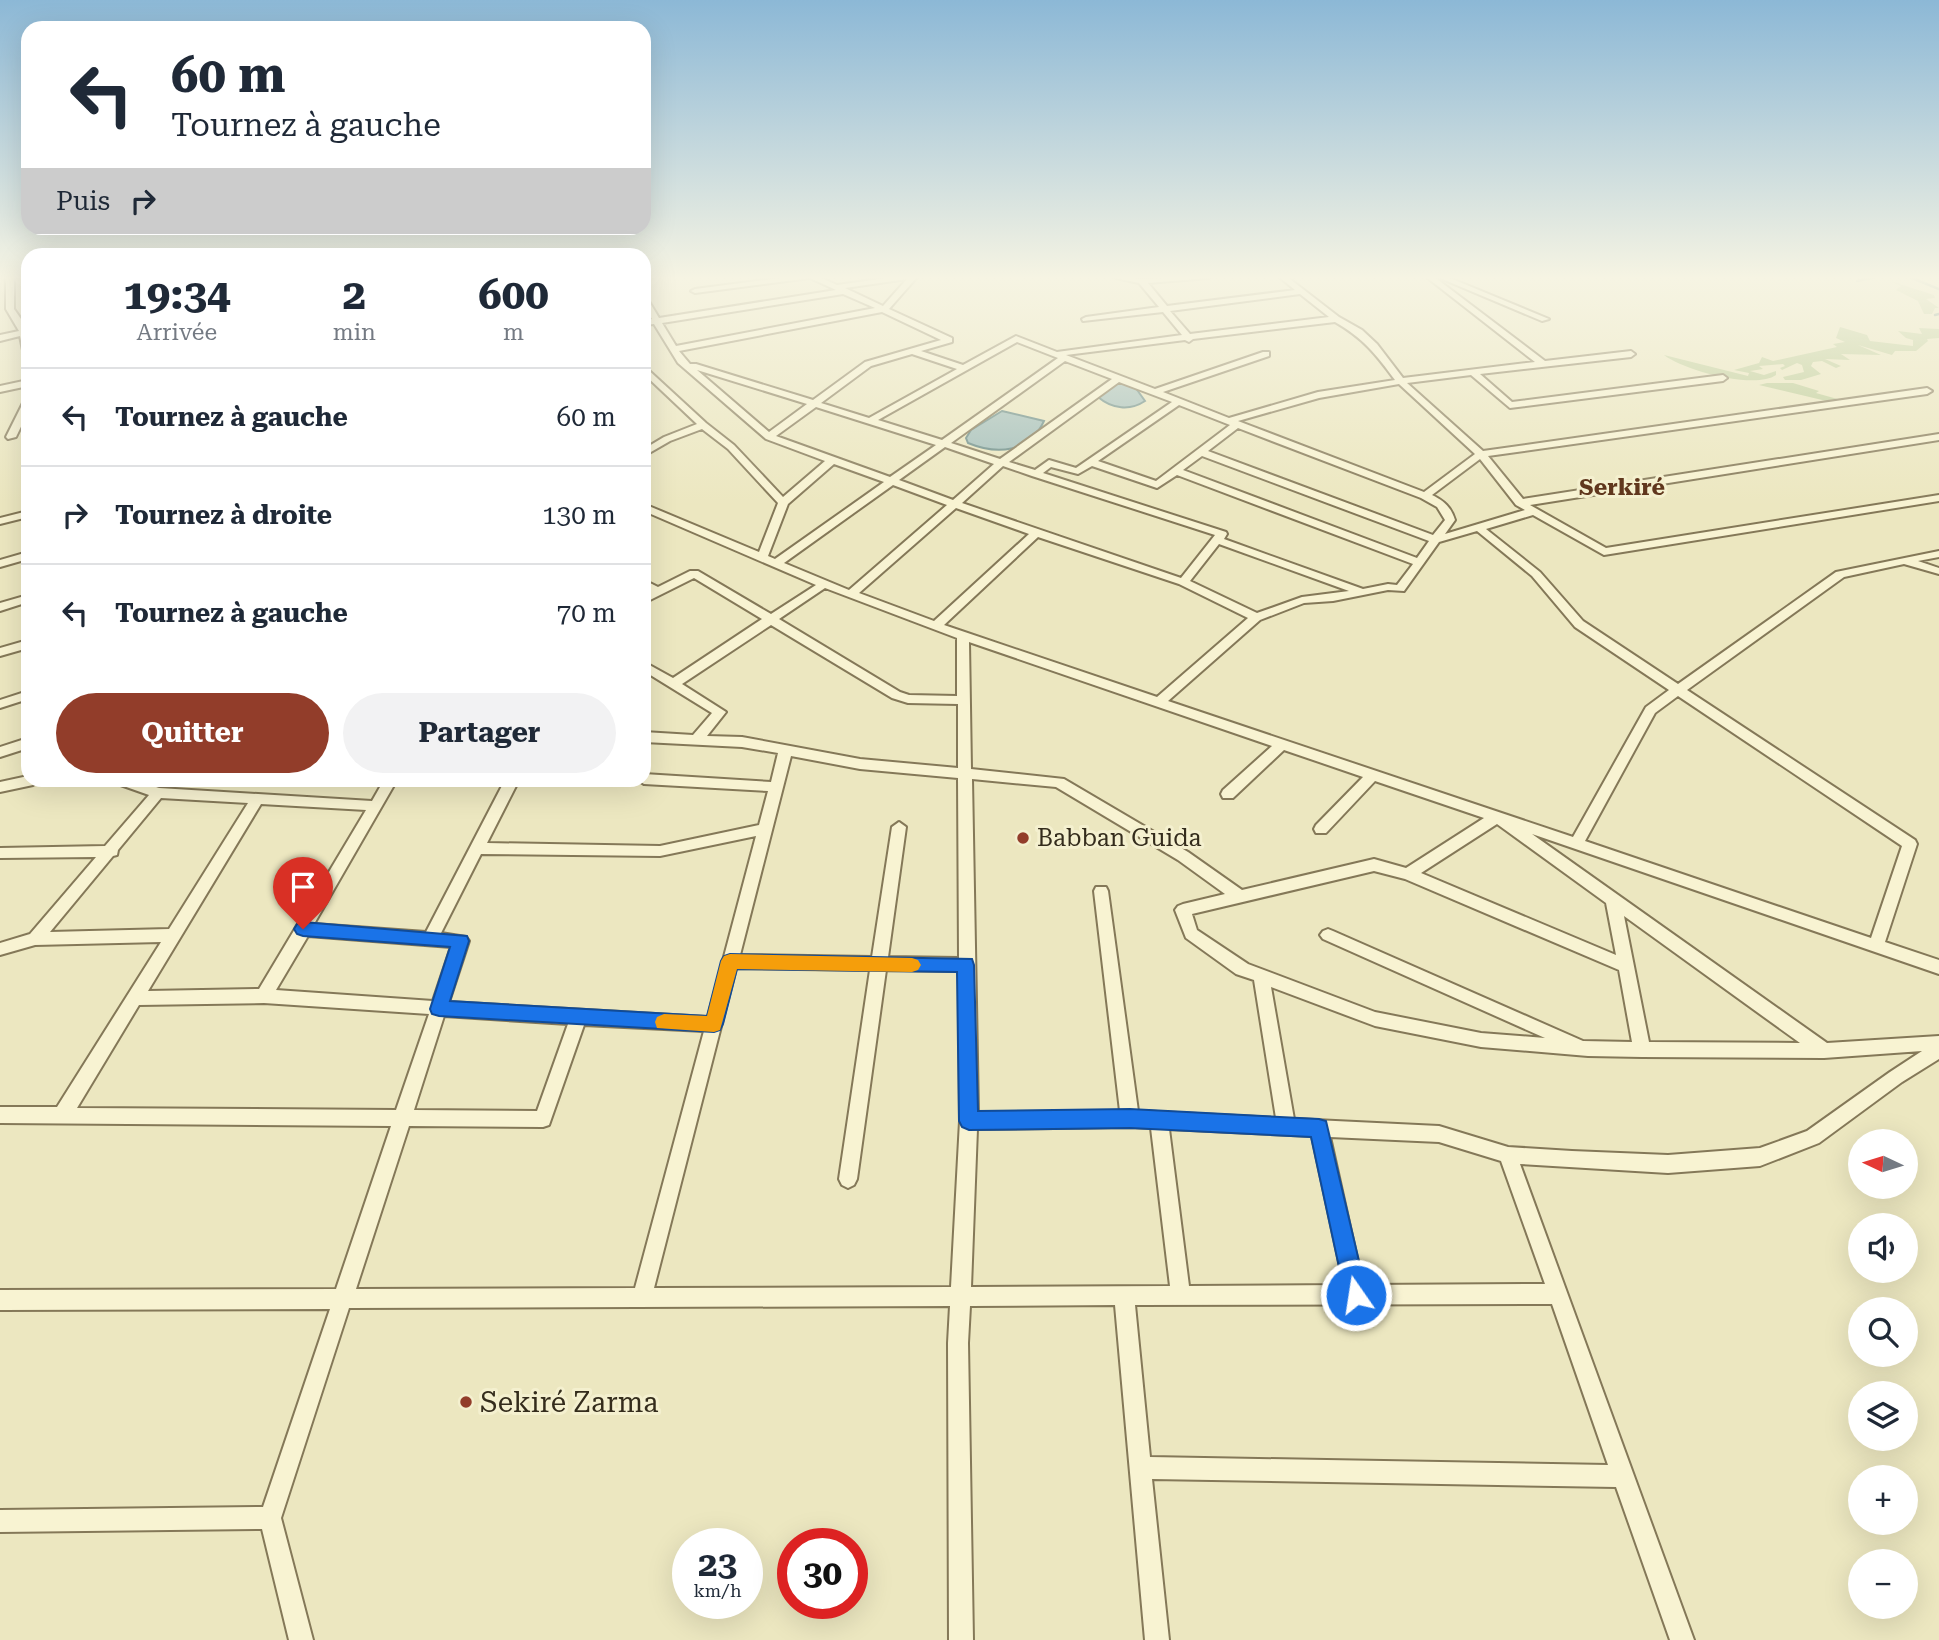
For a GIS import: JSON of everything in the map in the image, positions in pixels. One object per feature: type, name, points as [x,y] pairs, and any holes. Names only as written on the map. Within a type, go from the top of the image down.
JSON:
[{"type":"street","points":[[677,353],[685,364],[769,437],[1036,533],[1183,582],[1256,617]]},
{"type":"street","points":[[769,437],[869,364],[907,353]]},
{"type":"street","points":[[917,353],[964,368]]},
{"type":"street","points":[[870,421],[992,353]]},
{"type":"street","points":[[1053,353],[1425,496],[1444,505],[1450,520],[1401,589],[1388,587],[1363,593],[1302,600],[1256,617],[1160,701]]},
{"type":"street","points":[[778,562],[944,444],[1060,355],[1080,353]]},
{"type":"street","points":[[1379,353],[1401,382],[1481,454],[1520,503],[1604,552],[1939,498]]},
{"type":"street","points":[[1528,353],[1544,365]]},
{"type":"street","points":[[1154,392],[1266,354]]},
{"type":"street","points":[[1091,462],[1157,485],[1201,452],[1232,422],[1318,395],[1401,382],[1631,354]]},
{"type":"street","points":[[685,364],[1222,534],[1183,582]]},
{"type":"street","points":[[1474,373],[1510,405],[1723,378]]},
{"type":"street","points":[[651,376],[703,425],[732,447],[783,503]]},
{"type":"street","points":[[851,594],[1001,463],[1119,378]]},
{"type":"street","points":[[0,389],[21,384]]},
{"type":"street","points":[[1425,496],[1481,454],[1927,391]]},
{"type":"street","points":[[1036,474],[1049,463],[1078,471],[1178,401]]},
{"type":"street","points":[[11,437],[13,423],[21,412]]},
{"type":"street","points":[[651,449],[667,439],[703,425]]},
{"type":"street","points":[[1520,503],[1939,438]]},
{"type":"street","points":[[1201,452],[1436,540],[1534,511]]},
{"type":"street","points":[[763,556],[783,503],[832,460]]},
{"type":"street","points":[[1176,471],[1420,563]]},
{"type":"street","points":[[651,510],[778,562],[824,584],[963,636],[1939,967]]},
{"type":"street","points":[[0,521],[21,516]]},
{"type":"street","points":[[1479,528],[1536,574],[1579,624],[1910,844],[1876,947]]},
{"type":"street","points":[[935,626],[1036,533]]},
{"type":"street","points":[[1217,540],[1363,593]]},
{"type":"street","points":[[1576,844],[1650,710],[1840,574],[1939,554]]},
{"type":"street","points":[[0,564],[21,557]]},
{"type":"street","points":[[1904,561],[1939,571]]},
{"type":"street","points":[[651,596],[694,573],[895,695],[908,699],[963,700]]},
{"type":"street","points":[[673,684],[824,584]]},
{"type":"street","points":[[651,588],[658,592]]},
{"type":"street","points":[[0,607],[21,600]]},
{"type":"street","points":[[961,1640],[958,1343],[969,1121],[962,773],[963,636]]},
{"type":"street","points":[[0,652],[21,646]]},
{"type":"street","points":[[651,671],[720,712],[696,740]]},
{"type":"street","points":[[0,704],[21,697]]},
{"type":"street","points":[[651,737],[786,748],[860,764],[1059,782],[1183,856],[1240,897]]},
{"type":"street","points":[[1228,794],[1283,743]]},
{"type":"street","points":[[0,751],[21,745]]},
{"type":"street","points":[[642,1297],[786,748]]},
{"type":"street","points":[[1321,829],[1374,774]]},
{"type":"street","points":[[651,779],[776,786]]},
{"type":"street","points":[[0,788],[21,783]]},
{"type":"street","points":[[140,787],[158,793],[376,806]]},
{"type":"street","points":[[264,996],[387,787]]},
{"type":"street","points":[[430,939],[508,787]]},
{"type":"street","points":[[35,939],[112,851],[158,793]]},
{"type":"street","points":[[63,1114],[257,800]]},
{"type":"street","points":[[1408,874],[1497,817]]},
{"type":"street","points":[[1497,817],[1824,1051]]},
{"type":"street","points":[[848,1179],[899,827]]},
{"type":"street","points":[[477,848],[660,850],[765,829]]},
{"type":"street","points":[[0,853],[112,851]]},
{"type":"street","points":[[1626,966],[1408,874],[1374,865],[1183,909],[1191,934],[1242,969],[1375,1019],[1481,1040],[1588,1049],[1824,1051],[1939,1043]]},
{"type":"street","points":[[1101,891],[1130,1119]]},
{"type":"street","points":[[1613,900],[1642,1049]]},
{"type":"street","points":[[302,1640],[270,1518],[460,941],[303,929]]},
{"type":"street","points":[[0,949],[35,939],[174,935]]},
{"type":"street","points":[[1328,935],[1588,1049]]},
{"type":"street","points":[[730,961],[965,965]]},
{"type":"street","points":[[1261,976],[1286,1126]]},
{"type":"street","points":[[135,998],[264,996],[578,1018],[714,1024]]},
{"type":"street","points":[[0,1115],[543,1119],[578,1018]]},
{"type":"street","points":[[969,1121],[1130,1119],[1439,1134],[1508,1155],[1668,1164],[1760,1157],[1813,1137],[1863,1104],[1896,1077],[1939,1051]]},
{"type":"street","points":[[1159,1120],[1181,1296]]},
{"type":"street","points":[[1319,1128],[1356,1295]]},
{"type":"street","points":[[1508,1155],[1682,1640]]},
{"type":"street","points":[[0,1300],[1558,1294]]},
{"type":"street","points":[[1124,1296],[1157,1640]]},
{"type":"street","points":[[1142,1468],[1624,1476]]},
{"type":"street","points":[[0,1521],[270,1518]]},
{"type":"green space","points":[[1812,353],[1875,353],[1881,355],[1841,354],[1850,360],[1825,359],[1841,366],[1836,368],[1822,361],[1813,362],[1811,366],[1821,374],[1801,380],[1785,380],[1783,377],[1804,372],[1802,365],[1797,363],[1782,370],[1780,368],[1785,366],[1783,364],[1759,366],[1763,369],[1750,371],[1764,375],[1776,371],[1776,375],[1752,380],[1702,372],[1664,355],[1748,376],[1749,373],[1734,370],[1759,363],[1762,357],[1773,361]]},
{"type":"green space","points":[[1793,383],[1848,402],[1839,404],[1759,385]]},
{"type":"water","points":[[1124,383],[1135,387],[1145,401],[1121,407],[1098,397],[1116,384]]},
{"type":"water","points":[[1002,411],[1044,421],[1030,440],[1011,448],[990,449],[968,443],[966,438],[971,430]]},
{"type":"slow traffic","points":[[664,1022],[714,1024],[730,961],[912,965]]},
{"type":"place","name":"Babban Guida","points":[[1023,838]]},
{"type":"place","name":"Sekiré Zarma","points":[[466,1402]]},
{"type":"district","name":"Serkiré","points":[[1622,487]]},
{"type":"route","points":[[303,929],[460,941],[439,1009],[610,1020],[714,1024],[730,961],[965,965],[969,1121],[1130,1119],[1319,1128],[1356,1295]]}]
